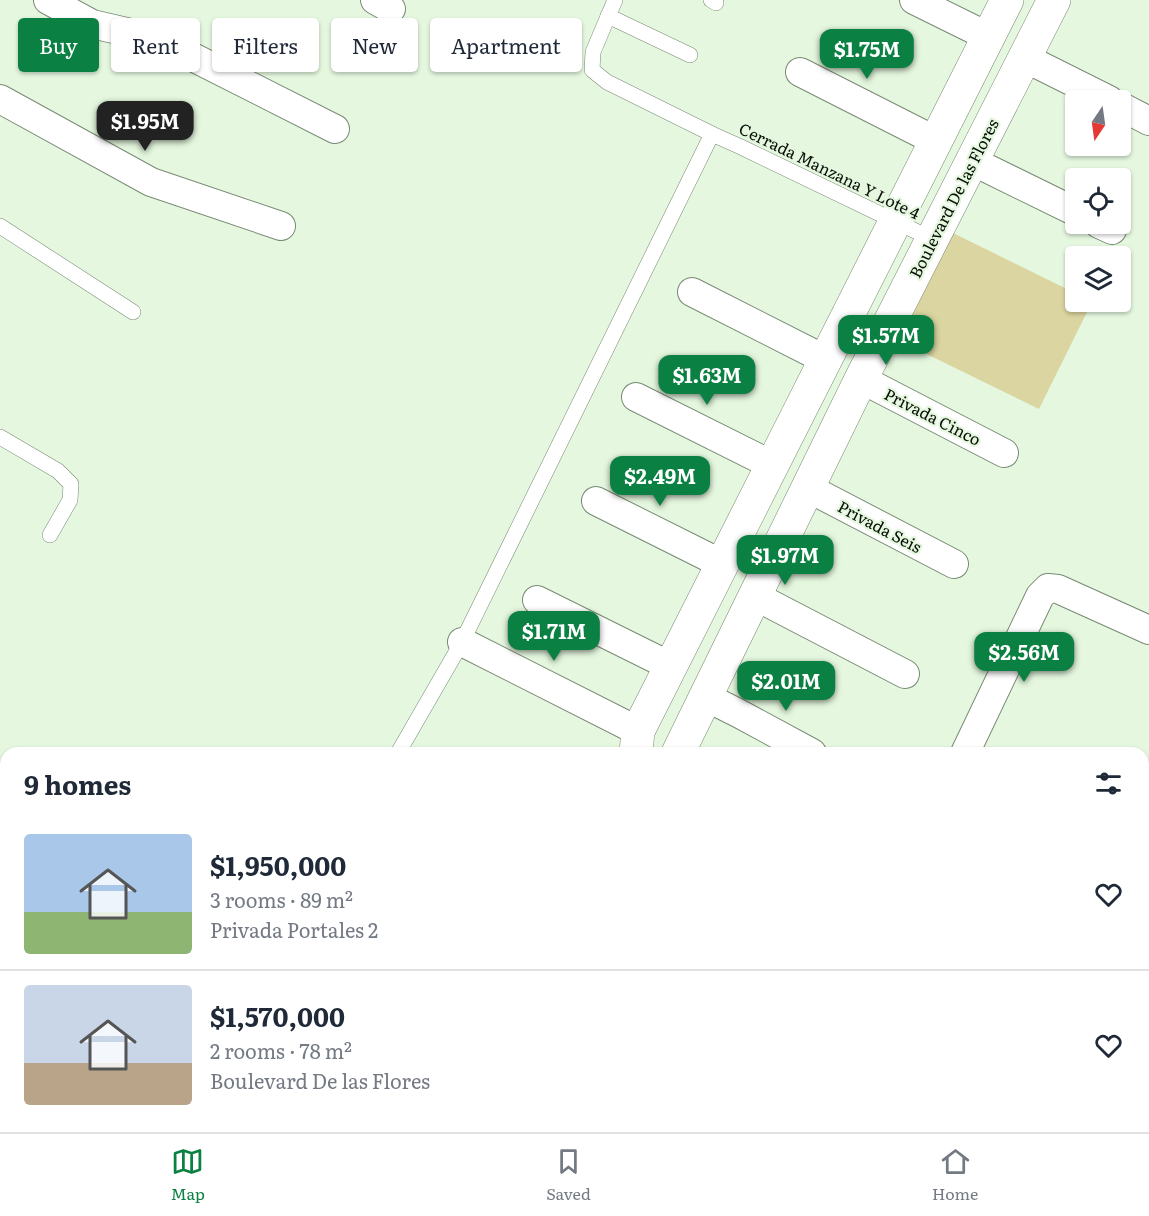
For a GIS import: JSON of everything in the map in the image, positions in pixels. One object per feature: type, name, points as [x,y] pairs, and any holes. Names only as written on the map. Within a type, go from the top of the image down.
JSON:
[{"type":"street","points":[[48,0],[92,24],[157,39],[335,129]]},
{"type":"street","points":[[914,0],[989,37]]},
{"type":"street","points":[[462,642],[637,742],[670,666],[1007,0]]},
{"type":"street","name":"Boulevard De las Flores","points":[[681,747],[861,379],[1054,0]]},
{"type":"street","points":[[1025,58],[1089,90]]},
{"type":"street","points":[[800,72],[936,141]]},
{"type":"street","points":[[0,99],[151,182],[281,226]]},
{"type":"street","points":[[1131,112],[1149,121]]},
{"type":"street","points":[[972,161],[1065,207]]},
{"type":"street","points":[[692,292],[826,360]]},
{"type":"street","name":"Privada Cinco","points":[[861,379],[1004,453]]},
{"type":"street","points":[[636,397],[772,465]]},
{"type":"street","name":"Privada Seis","points":[[807,488],[954,564]]},
{"type":"street","points":[[596,501],[722,564]]},
{"type":"street","points":[[967,747],[1040,596],[1047,588],[1058,589],[1149,630]]},
{"type":"street","points":[[755,596],[905,674]]},
{"type":"street","points":[[537,600],[670,666]]},
{"type":"street","points":[[705,697],[801,747]]},
{"type":"lane","points":[[615,0],[608,16],[690,55]]},
{"type":"lane","name":"Cerrada Manzana Y Lote 4","points":[[608,16],[593,52],[592,70],[606,82],[932,239]]},
{"type":"lane","points":[[401,747],[462,642],[712,134]]},
{"type":"lane","points":[[0,226],[133,312]]},
{"type":"lane","points":[[0,437],[58,471],[71,484],[70,500],[50,535]]},
{"type":"shaded area","points":[[953,233],[1065,288],[1065,312],[1087,312],[1039,409],[900,341]]}]
